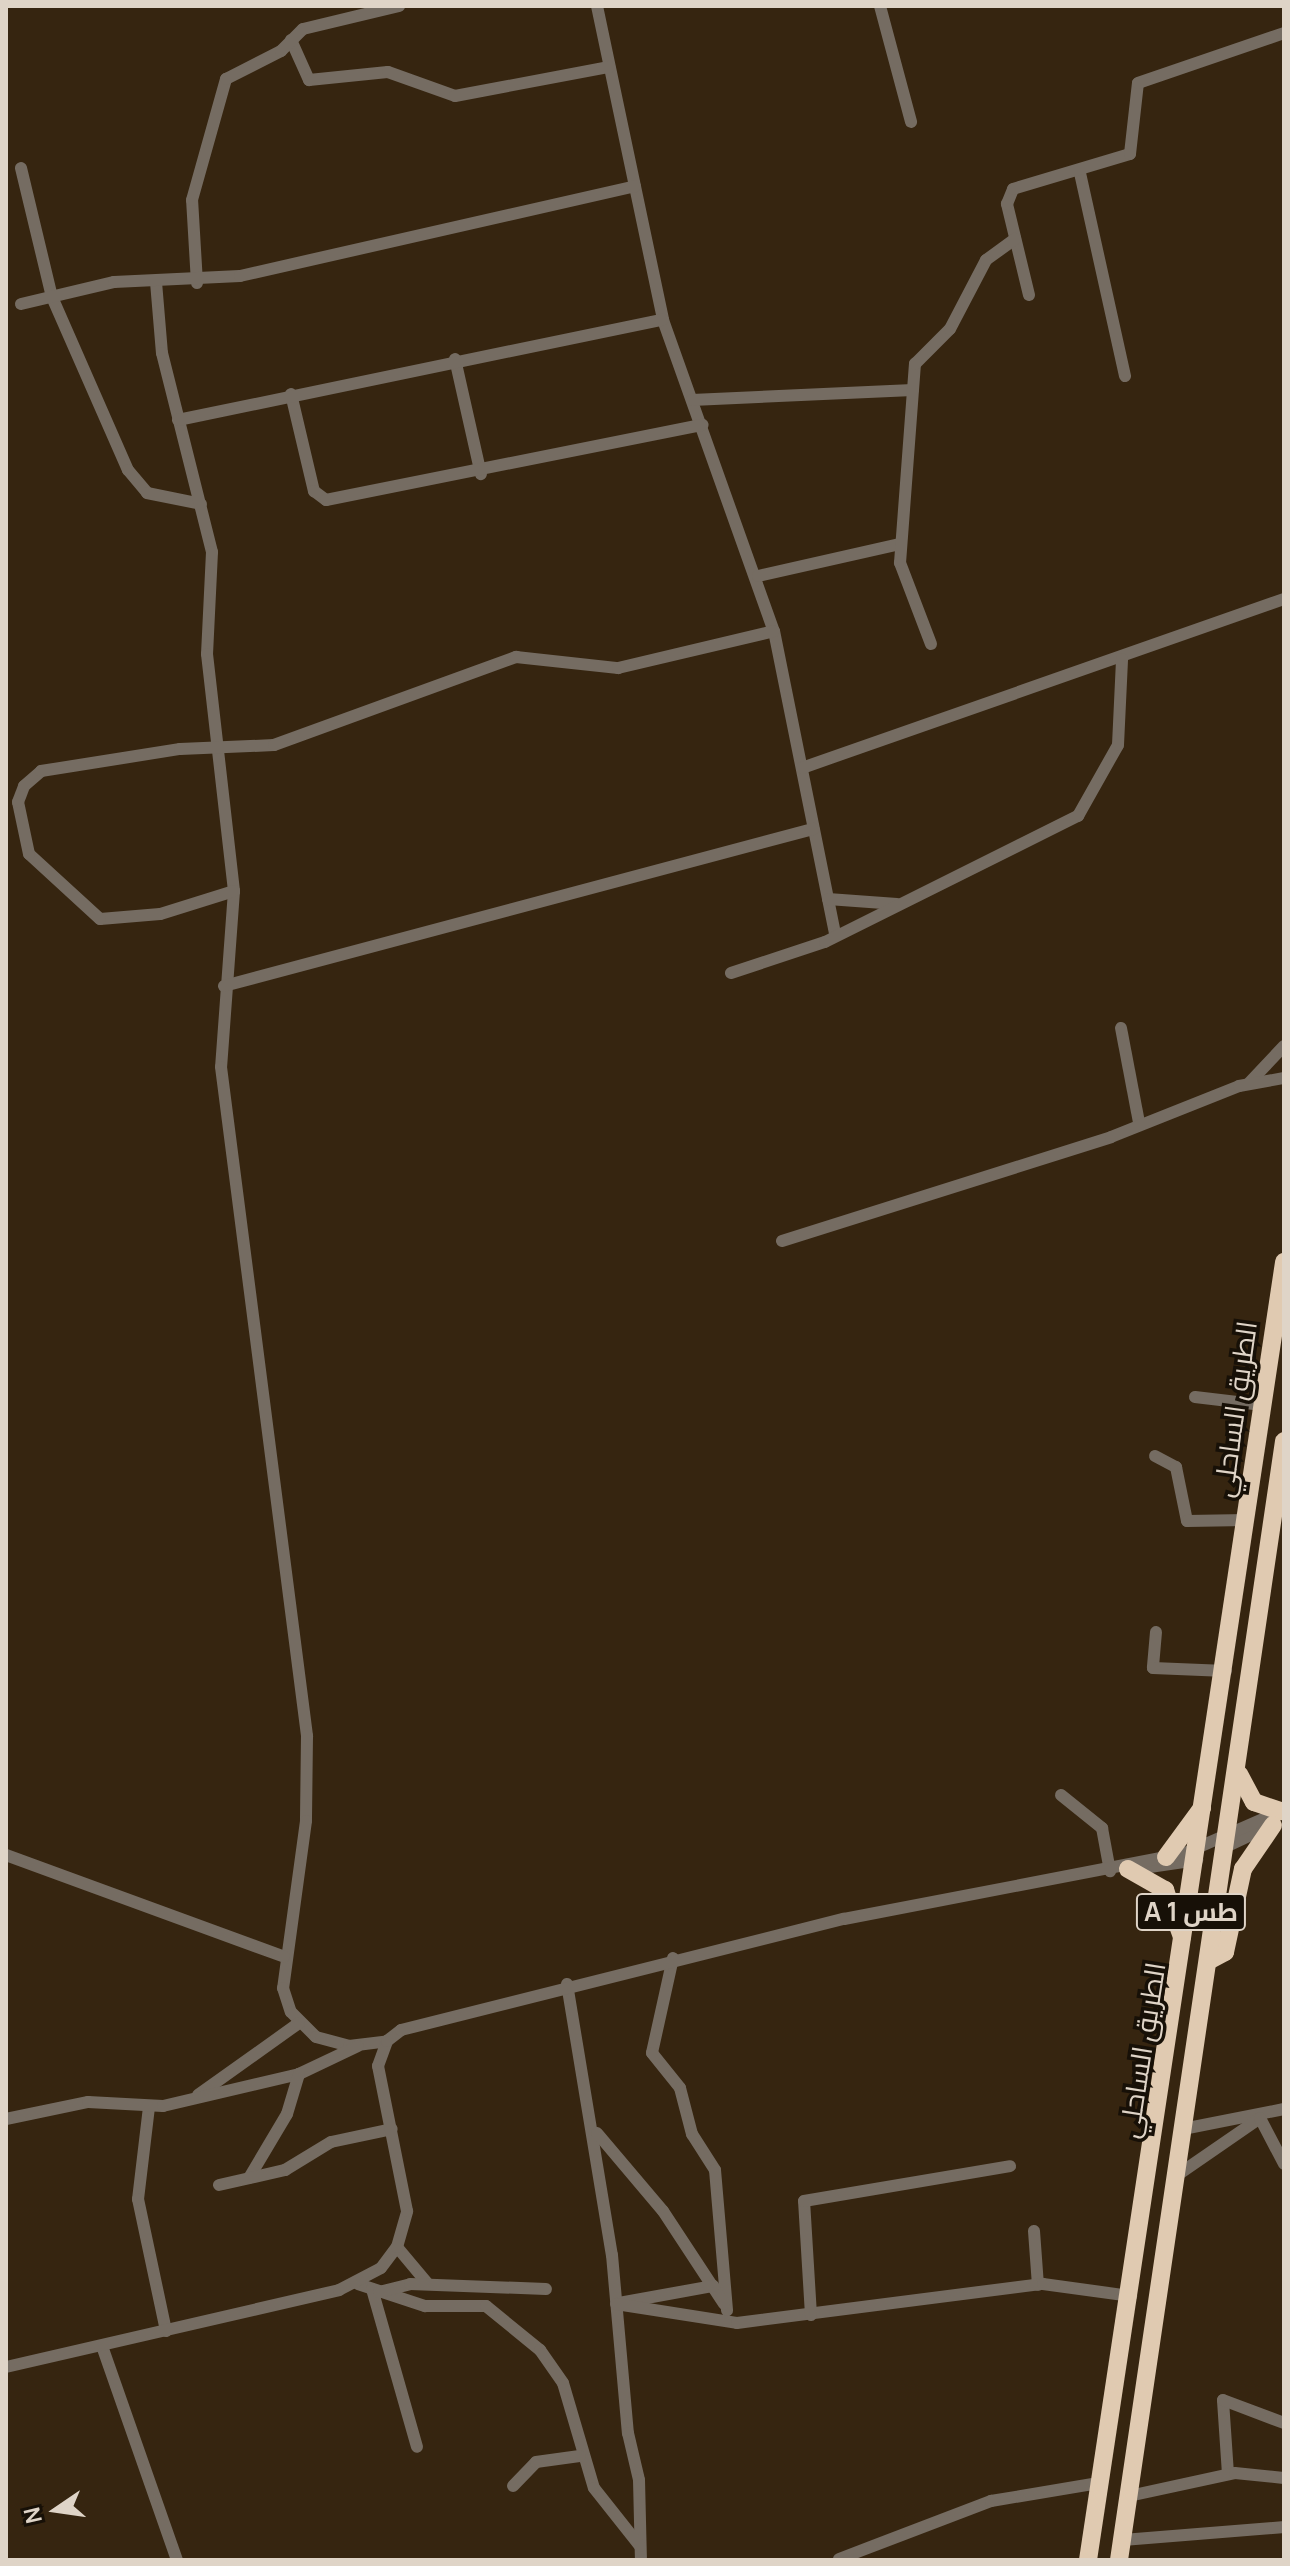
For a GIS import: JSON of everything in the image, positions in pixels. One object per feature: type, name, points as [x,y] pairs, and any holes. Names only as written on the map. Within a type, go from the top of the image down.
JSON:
[{"type":"highway","name":"الطريق الساحلي","points":[[1085,2558],[1131,2296],[1200,1854],[1284,1262]]},
{"type":"highway","name":"الطريق الساحلي","points":[[1119,2560],[1280,1498],[1284,1441]]},
{"type":"highway","points":[[1210,1960],[1225,1952],[1243,1869],[1280,1816],[1248,1796],[1238,1770]]},
{"type":"highway","points":[[1166,1857],[1208,1799]]},
{"type":"highway","points":[[1118,1870],[1157,1883],[1171,1900],[1183,1958]]},
{"type":"street","points":[[197,283],[192,200],[224,83],[310,27],[399,6]]},
{"type":"street","points":[[597,6],[663,320],[758,576],[774,631],[835,933]]},
{"type":"street","points":[[880,6],[911,122]]},
{"type":"street","points":[[1029,295],[1007,204],[1013,189],[1080,173],[1130,154],[1138,83],[1284,33]]},
{"type":"street","points":[[291,40],[309,80],[388,72],[455,96],[609,67]]},
{"type":"street","points":[[21,168],[52,297],[137,483],[160,498],[201,504]]},
{"type":"street","points":[[1080,173],[1125,376]]},
{"type":"street","points":[[21,304],[114,282],[197,283],[635,186]]},
{"type":"street","points":[[931,644],[904,579],[900,544],[917,360],[946,335],[986,260],[1015,239]]},
{"type":"street","points":[[156,282],[162,353],[201,504],[212,564],[207,654],[221,744],[234,891],[224,986],[221,1067],[307,1736],[306,1821],[284,1957],[283,1988],[299,2023],[327,2042],[360,2045],[387,2041],[410,2026],[673,1958],[1200,1854],[1280,1816]]},
{"type":"street","points":[[178,420],[455,359],[663,320]]},
{"type":"street","points":[[455,359],[481,474]]},
{"type":"street","points":[[692,400],[913,390]]},
{"type":"street","points":[[291,394],[321,498],[481,474],[703,425]]},
{"type":"street","points":[[758,576],[900,544]]},
{"type":"street","points":[[802,768],[1122,659],[1284,599]]},
{"type":"street","points":[[234,891],[160,914],[100,919],[29,854],[18,802],[41,771],[221,744],[274,745],[516,657],[618,668],[774,631]]},
{"type":"street","points":[[731,973],[835,933],[1087,809],[1122,730],[1122,659]]},
{"type":"street","points":[[224,986],[813,829]]},
{"type":"street","points":[[828,899],[897,904]]},
{"type":"street","points":[[1121,1028],[1139,1122]]},
{"type":"street","points":[[1249,1083],[1284,1046]]},
{"type":"street","points":[[782,1241],[1017,1169],[1249,1083],[1284,1078]]},
{"type":"street","points":[[1195,1397],[1263,1405]]},
{"type":"street","points":[[1155,1456],[1176,1467],[1187,1521],[1246,1520]]},
{"type":"street","points":[[1156,1632],[1153,1668],[1226,1671]]},
{"type":"street","points":[[1061,1795],[1102,1828],[1118,1870]]},
{"type":"street","points":[[1118,1870],[1166,1857],[1200,1854]]},
{"type":"street","points":[[6,1855],[284,1957]]},
{"type":"street","points":[[673,1958],[652,2053],[680,2088],[692,2134],[715,2170],[727,2310]]},
{"type":"street","points":[[567,1984],[594,2128],[638,2467],[641,2560]]},
{"type":"street","points":[[192,2099],[299,2023]]},
{"type":"street","points":[[6,2367],[358,2284],[397,2247],[407,2198],[378,2066],[387,2041]]},
{"type":"street","points":[[6,2119],[88,2102],[149,2107],[192,2099],[299,2074],[360,2045]]},
{"type":"street","points":[[249,2178],[287,2114],[299,2074]]},
{"type":"street","points":[[149,2107],[138,2199],[166,2331]]},
{"type":"street","points":[[1183,2129],[1260,2118],[1284,2109]]},
{"type":"street","points":[[1260,2118],[1284,2164]]},
{"type":"street","points":[[1176,2176],[1260,2118]]},
{"type":"street","points":[[594,2128],[713,2286],[737,2323]]},
{"type":"street","points":[[219,2185],[297,2165],[331,2142],[392,2129]]},
{"type":"street","points":[[811,2315],[804,2201],[1010,2166]]},
{"type":"street","points":[[1034,2231],[1038,2285]]},
{"type":"street","points":[[397,2247],[431,2286]]},
{"type":"street","points":[[358,2284],[425,2306],[478,2305],[499,2313],[557,2371],[580,2456],[603,2503],[640,2546]]},
{"type":"street","points":[[616,2304],[737,2323],[1038,2285],[1131,2296]]},
{"type":"street","points":[[375,2290],[431,2286],[546,2289]]},
{"type":"street","points":[[616,2304],[713,2286]]},
{"type":"street","points":[[375,2290],[417,2447]]},
{"type":"street","points":[[102,2346],[177,2560]]},
{"type":"street","points":[[1228,2474],[1223,2400],[1284,2423]]},
{"type":"street","points":[[513,2486],[536,2462],[580,2456]]},
{"type":"street","points":[[1129,2496],[1228,2474],[1284,2478]]},
{"type":"street","points":[[839,2559],[991,2501],[1099,2483]]},
{"type":"street","points":[[1123,2540],[1284,2527]]}]
